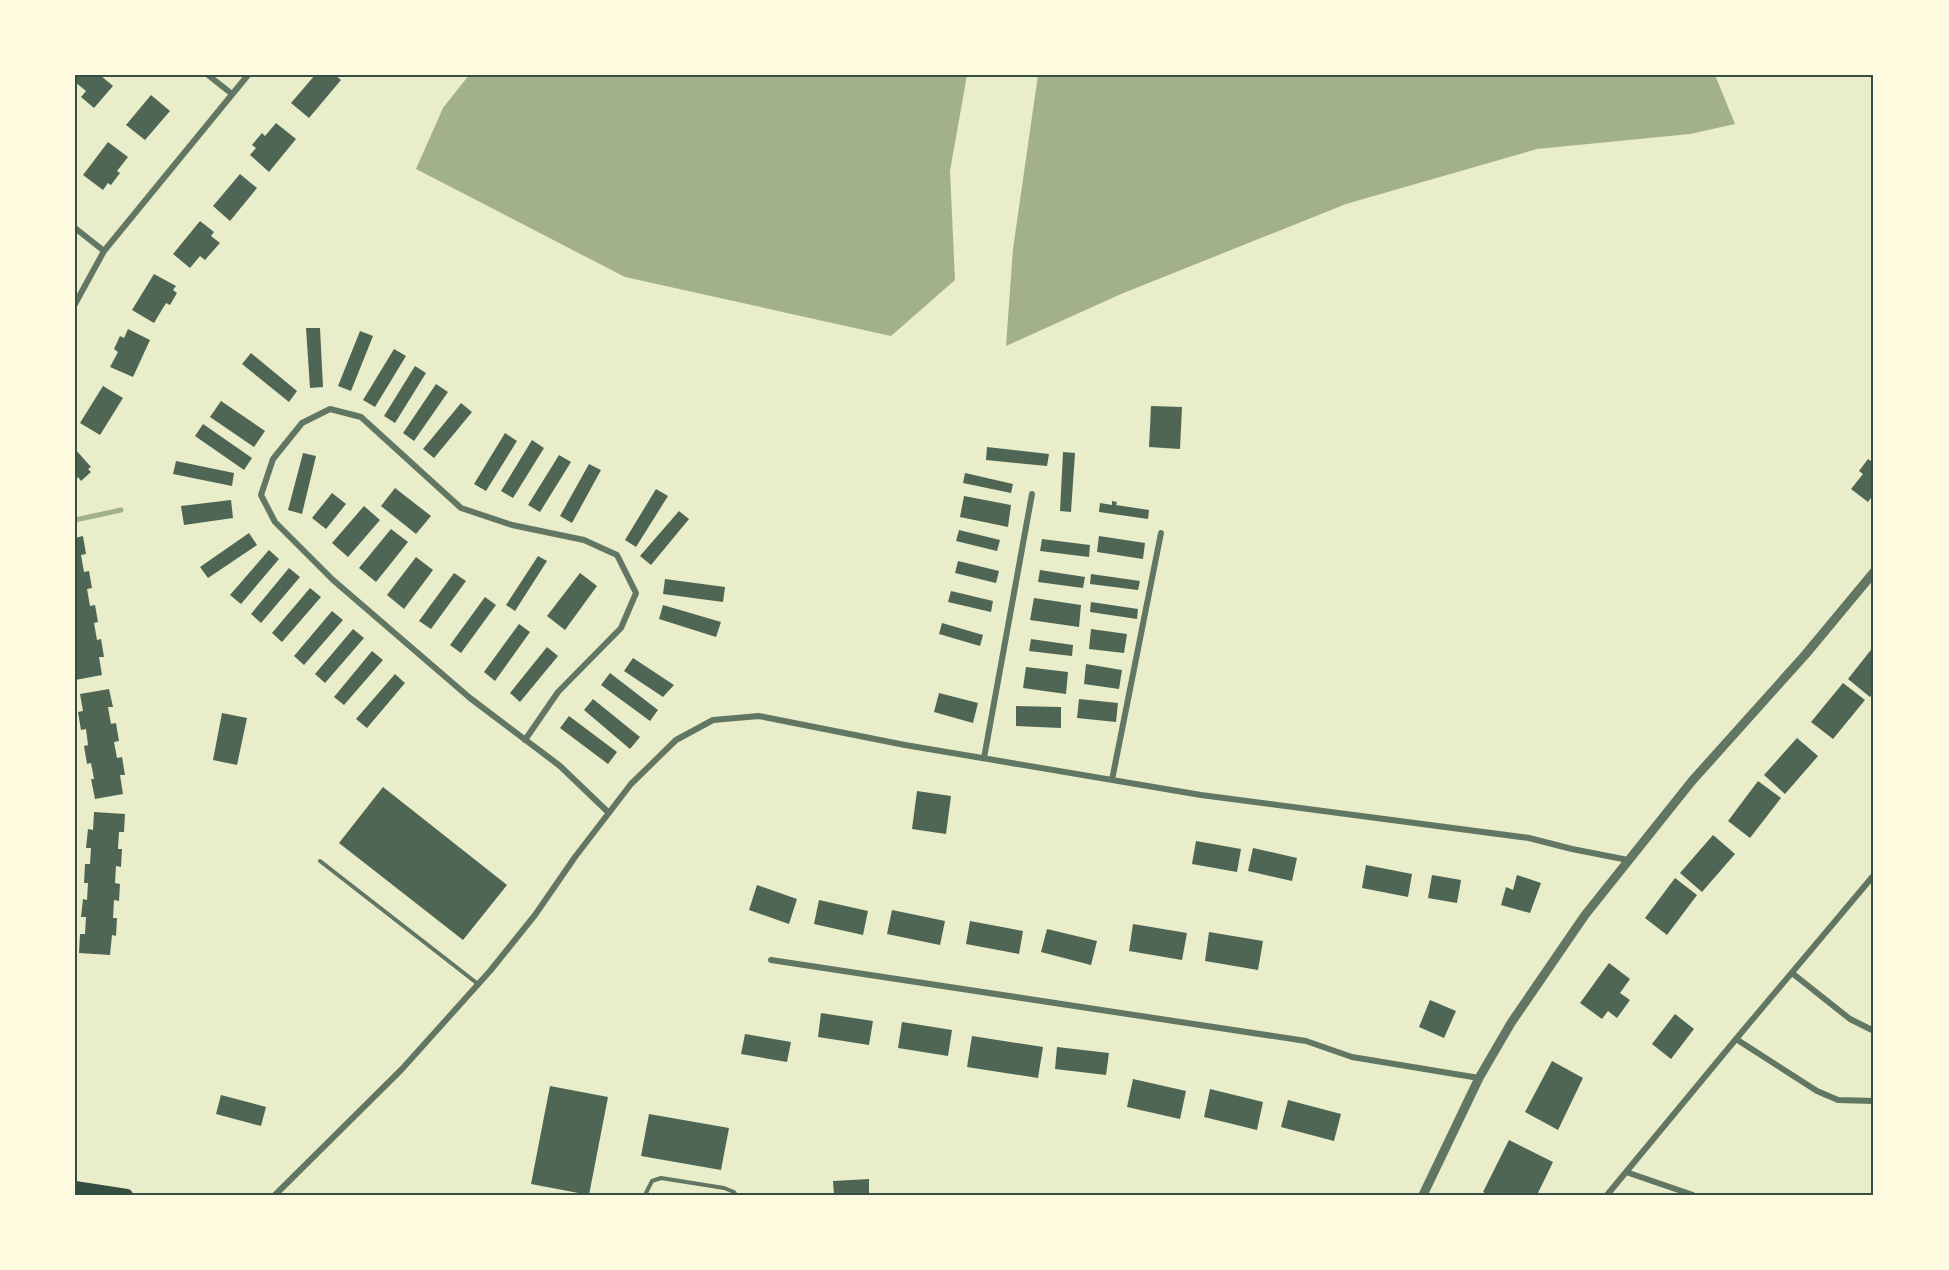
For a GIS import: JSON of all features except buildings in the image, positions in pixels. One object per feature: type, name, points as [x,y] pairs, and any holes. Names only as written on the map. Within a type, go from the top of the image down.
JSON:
[{"type":"main road","points":[[75,1187],[99,1193],[127,1195]]},
{"type":"street","points":[[208,75],[232,94]]},
{"type":"street","points":[[75,304],[104,252],[248,75]]},
{"type":"street","points":[[75,228],[104,252]]},
{"type":"street","points":[[525,740],[558,692],[621,628],[636,593],[617,555],[584,540],[512,525],[461,508],[361,417],[330,409],[302,423],[273,459],[261,495],[275,522],[333,580],[470,698],[525,740],[560,766],[609,813]]},
{"type":"street","points":[[984,758],[1032,494]]},
{"type":"street","points":[[1112,780],[1161,533]]},
{"type":"street","points":[[1423,1195],[1479,1078],[1528,996],[1585,915],[1692,781],[1805,655],[1874,572]]},
{"type":"street","points":[[275,1195],[402,1069],[478,984],[536,915],[631,784],[676,740],[713,720],[759,716],[1201,795],[1529,838],[1628,860]]},
{"type":"street","points":[[1607,1195],[1873,877]]},
{"type":"street","points":[[771,960],[1306,1041],[1352,1057],[1479,1078]]},
{"type":"street","points":[[1792,973],[1850,1020],[1874,1031]]},
{"type":"street","points":[[1736,1039],[1817,1091],[1838,1100],[1874,1101]]},
{"type":"street","points":[[1626,1172],[1694,1195]]},
{"type":"lane","points":[[320,861],[478,984]]},
{"type":"lane","points":[[645,1195],[652,1181],[661,1178],[724,1188],[736,1195]]},
{"type":"shaded area","points":[[469,75],[967,75],[950,171],[955,280],[891,336],[625,277],[416,169],[443,108]]},
{"type":"shaded area","points":[[1038,75],[1715,75],[1735,124],[1690,134],[1537,149],[1346,204],[1121,294],[1006,346],[1013,249]]},
{"type":"waterway","points":[[75,520],[121,510]]}]
